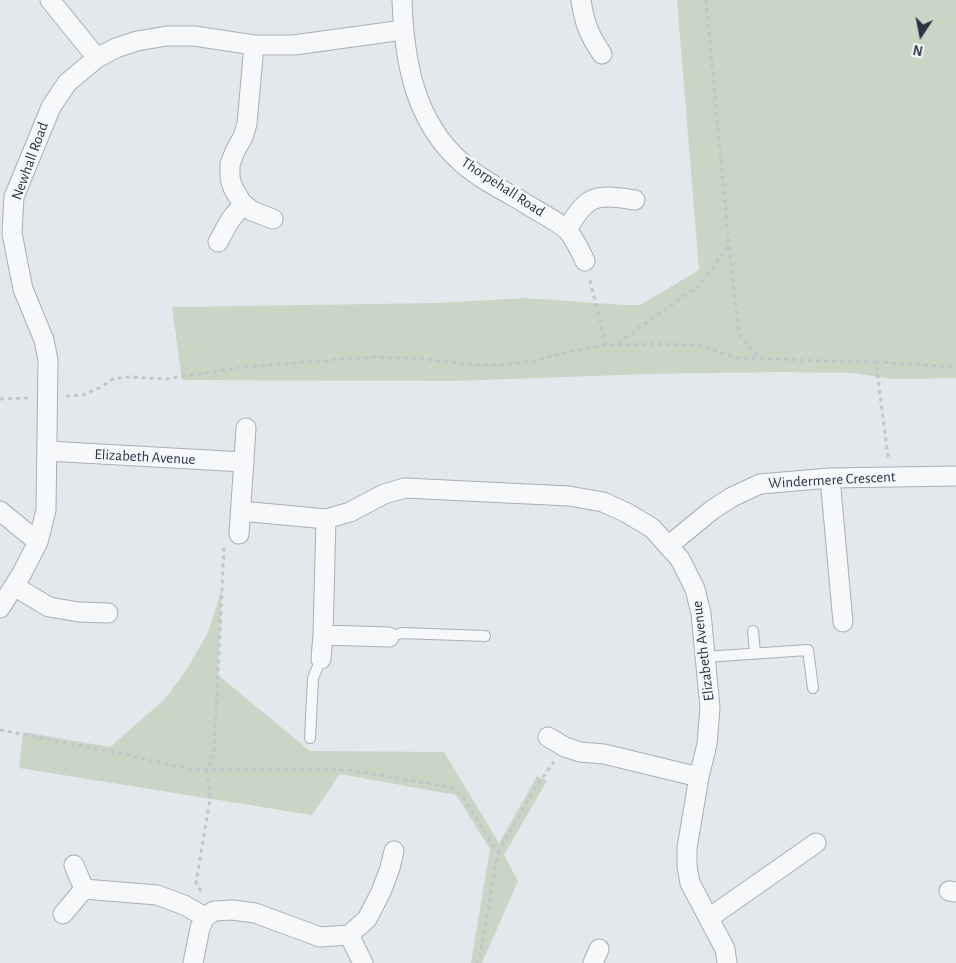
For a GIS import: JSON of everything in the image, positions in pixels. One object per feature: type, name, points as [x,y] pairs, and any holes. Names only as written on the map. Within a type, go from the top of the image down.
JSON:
[{"type":"street","points":[[50,0],[97,58]]},
{"type":"street","name":"Thorpehall Road","points":[[402,0],[403,30],[412,82],[427,119],[442,142],[462,163],[482,178],[567,229],[585,261]]},
{"type":"street","points":[[581,0],[592,39],[602,54]]},
{"type":"street","name":"Newhall Road","points":[[0,608],[38,542],[46,510],[48,360],[44,340],[23,289],[9,266],[14,197],[51,107],[67,83],[97,58],[116,48],[137,41],[167,36],[194,36],[254,45],[294,45],[403,30]]},
{"type":"street","points":[[254,45],[247,124],[230,164],[230,178],[233,188],[245,206],[252,211],[273,219]]},
{"type":"street","points":[[567,229],[582,207],[590,201],[598,198],[635,200]]},
{"type":"street","points":[[218,242],[230,221],[245,206]]},
{"type":"street","points":[[239,534],[246,428]]},
{"type":"street","name":"Elizabeth Avenue","points":[[47,451],[244,462]]},
{"type":"street","name":"Windermere Crescent","points":[[668,546],[712,510],[732,497],[760,484],[830,478],[956,476]]},
{"type":"street","points":[[830,478],[843,622]]},
{"type":"street","name":"Elizabeth Avenue","points":[[241,512],[326,519],[350,512],[384,494],[405,488],[569,496],[603,502],[627,513],[652,528],[680,559],[694,589],[701,613],[710,708],[707,744],[699,777],[687,848],[687,866],[690,883],[725,950],[727,963]]},
{"type":"street","points":[[0,511],[38,542]]},
{"type":"street","points":[[321,659],[326,519]]},
{"type":"street","points":[[14,586],[49,607],[79,612],[108,613]]},
{"type":"street","points":[[323,635],[389,637]]},
{"type":"street","points":[[548,737],[565,747],[580,752],[604,754],[699,777]]},
{"type":"street","points":[[709,918],[816,843]]},
{"type":"street","points":[[84,889],[157,895],[210,914],[232,910],[255,914],[320,937],[349,935],[367,919],[381,892],[390,868],[394,850]]},
{"type":"street","points":[[74,865],[84,889]]},
{"type":"street","points":[[63,914],[84,889]]},
{"type":"street","points":[[193,963],[200,928],[210,914]]},
{"type":"street","points":[[349,935],[363,963]]},
{"type":"lane","points":[[753,631],[755,654]]},
{"type":"lane","points":[[389,637],[402,633],[485,636]]},
{"type":"lane","points":[[705,656],[808,650],[813,688]]},
{"type":"lane","points":[[310,738],[313,678],[321,659]]},
{"type":"path","points":[[706,0],[739,334],[752,351],[762,359]]},
{"type":"path","points":[[617,344],[700,285],[729,246]]},
{"type":"path","points":[[585,261],[606,345]]},
{"type":"path","points":[[0,399],[83,395],[113,379],[128,376],[166,379],[244,367],[370,357],[415,358],[474,365],[503,365],[534,361],[567,352],[617,344],[700,345],[738,358],[956,366]]},
{"type":"path","points":[[876,362],[890,477]]},
{"type":"path","points":[[210,914],[196,883],[210,798],[208,770],[214,754],[224,545],[239,534]]},
{"type":"path","points":[[0,730],[194,770],[349,770],[450,787],[462,795],[498,853]]},
{"type":"path","points":[[477,963],[480,956],[498,853],[535,788],[565,747]]},
{"type":"green space","points":[[677,0],[956,0],[956,378],[892,379],[852,373],[782,372],[649,374],[453,381],[182,380],[172,307],[439,303],[525,298],[640,305],[699,270]]},
{"type":"green space","points":[[222,589],[218,675],[310,751],[444,752],[499,843],[537,776],[547,781],[504,855],[518,881],[482,963],[471,963],[490,849],[456,795],[340,774],[312,815],[19,768],[23,732],[110,747],[165,699],[187,669],[208,632]]}]
